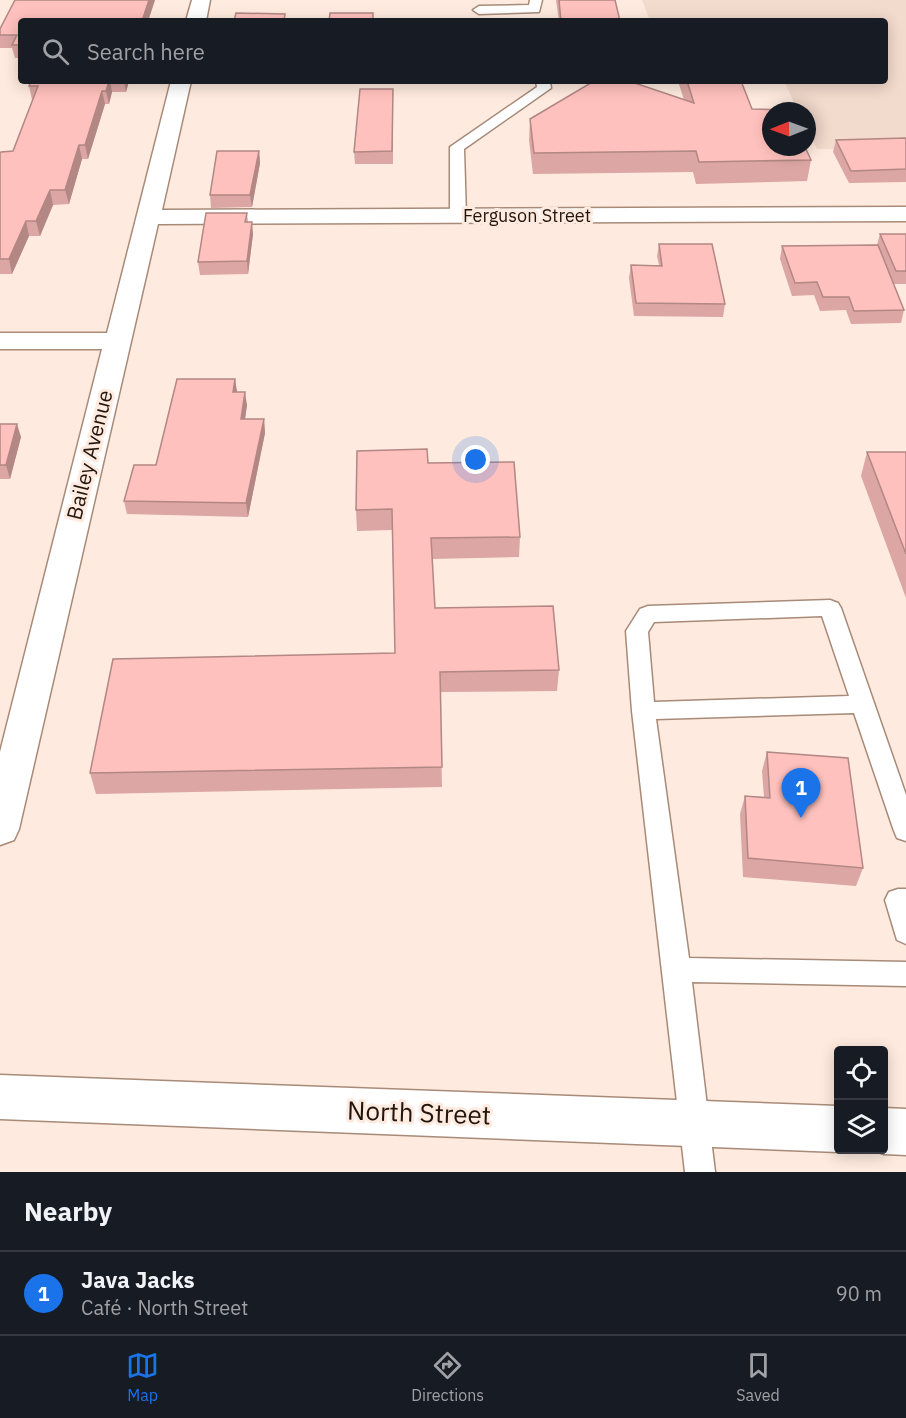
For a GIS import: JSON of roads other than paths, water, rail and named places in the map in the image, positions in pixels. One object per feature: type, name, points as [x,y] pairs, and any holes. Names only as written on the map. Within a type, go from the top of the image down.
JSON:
[{"type":"street","points":[[197,18],[201,0]]},
{"type":"street","name":"Bailey Avenue","points":[[0,828],[9,750],[118,340],[180,84]]},
{"type":"street","name":"Ferguson Street","points":[[148,217],[906,214]]},
{"type":"street","points":[[0,341],[118,340]]},
{"type":"street","name":"North Street","points":[[0,1097],[834,1129]]},
{"type":"street","points":[[888,1131],[906,1132]]},
{"type":"lane","points":[[479,10],[536,10]]},
{"type":"lane","points":[[459,216],[457,147],[544,88],[543,84]]},
{"type":"lane","points":[[700,1172],[644,711],[637,631],[648,614],[830,608],[906,831]]},
{"type":"lane","points":[[644,711],[862,704]]},
{"type":"lane","points":[[906,900],[898,900],[906,932]]},
{"type":"lane","points":[[677,970],[906,974]]},
{"type":"place","name":"Java Jacks","points":[[801,818]]}]
